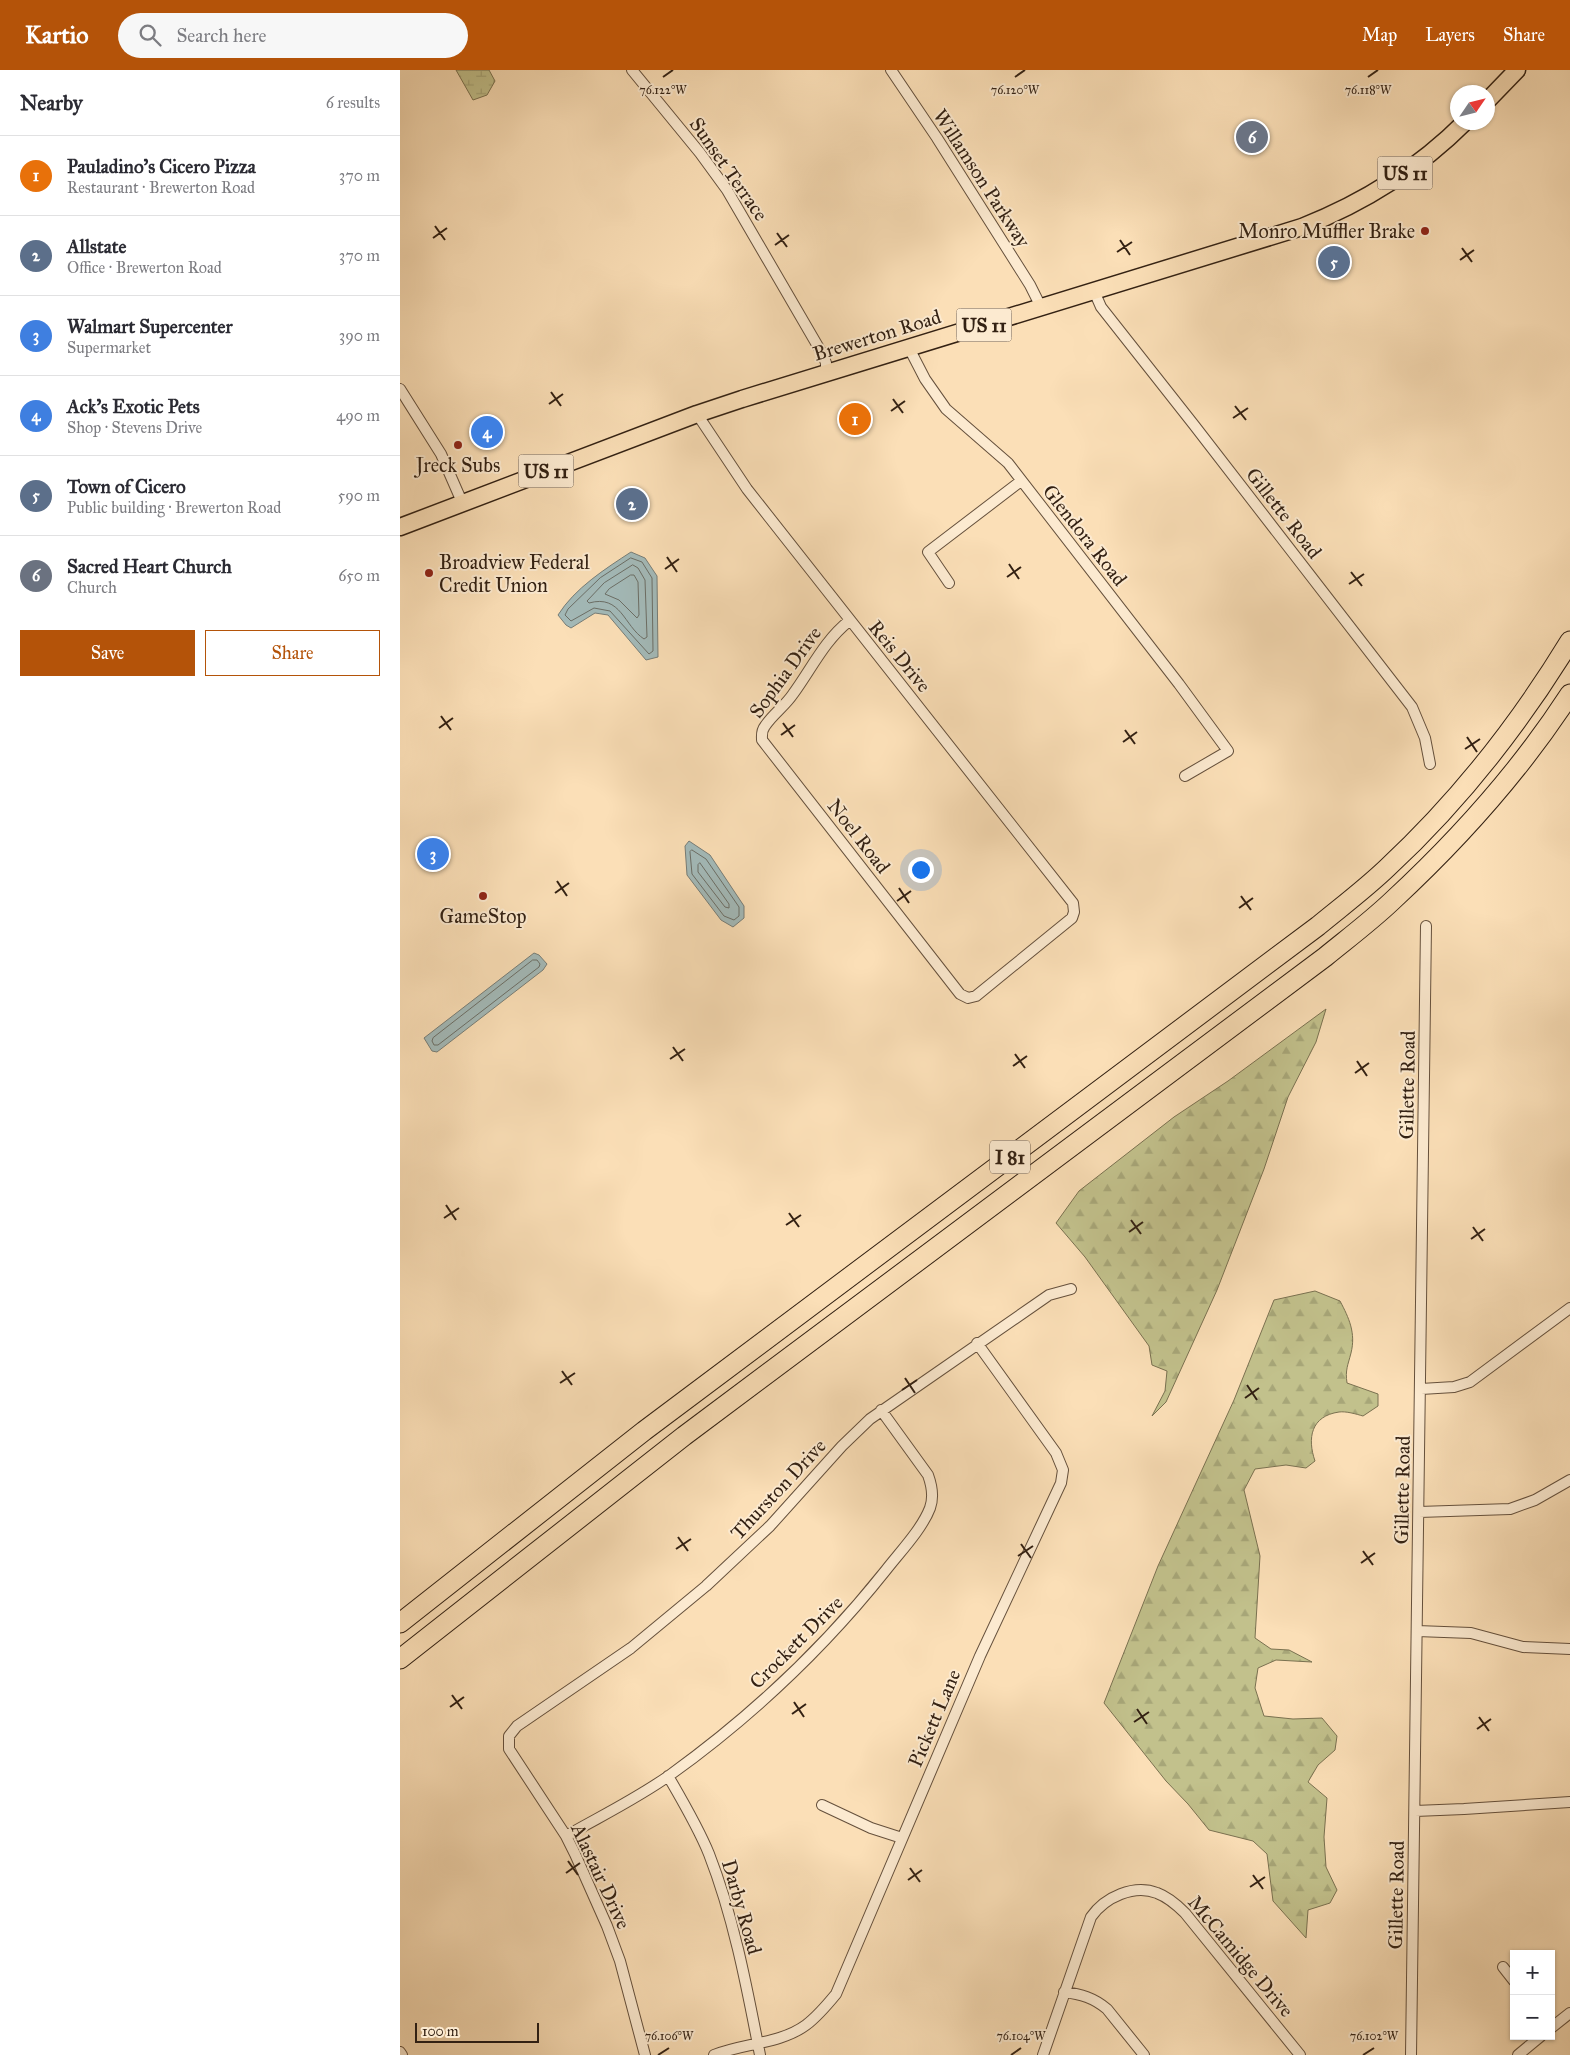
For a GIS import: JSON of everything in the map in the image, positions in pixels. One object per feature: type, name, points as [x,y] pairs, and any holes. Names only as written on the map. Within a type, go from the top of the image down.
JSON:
[{"type":"highway","name":"I 81","points":[[400,1623],[644,1431],[1356,896],[1388,867],[1464,788],[1524,711],[1570,641]]},
{"type":"highway","name":"I 81","points":[[400,1659],[684,1436],[1325,957],[1391,902],[1474,819],[1507,781],[1570,694]]},
{"type":"main road","points":[[1495,93],[1517,70]]},
{"type":"main road","name":"Brewerton Road","points":[[400,526],[697,414],[1288,232],[1338,213],[1397,179],[1434,151],[1456,130]]},
{"type":"street","name":"Sunset Terrace","points":[[632,70],[700,153],[727,190],[823,356],[826,362],[826,374]]},
{"type":"street","name":"Willamson Parkway","points":[[891,70],[942,146],[1030,285],[1041,307]]},
{"type":"street","name":"Gillette Road","points":[[1094,291],[1101,307],[1412,707],[1426,738],[1430,764]]},
{"type":"street","name":"Glendora Road","points":[[909,348],[925,379],[946,409],[1008,463],[1179,684],[1228,751],[1185,776]]},
{"type":"street","points":[[400,389],[441,454],[462,502]]},
{"type":"street","name":"Reis Drive","points":[[697,414],[747,489],[1070,899],[1074,912],[1072,918],[986,990]]},
{"type":"street","points":[[949,583],[928,552],[1021,481]]},
{"type":"street","name":"Sophia Drive","points":[[768,749],[762,740],[761,733],[765,725],[794,694],[815,658],[832,636],[849,620]]},
{"type":"street","name":"Noel Road","points":[[768,749],[960,994],[968,998],[986,990]]},
{"type":"street","name":"Gillette Road","points":[[1411,2055],[1426,926]]},
{"type":"street","name":"Thurston Drive","points":[[517,1726],[631,1648],[700,1592],[770,1526],[842,1446],[881,1410],[1049,1295],[1071,1290]]},
{"type":"street","points":[[1421,1389],[1454,1387],[1470,1382],[1570,1308]]},
{"type":"street","name":"Pickett Lane","points":[[714,2055],[784,2036],[807,2025],[836,1994],[980,1656],[1061,1482],[1063,1470],[1056,1453],[977,1343]]},
{"type":"street","name":"Crockett Drive","points":[[566,1836],[668,1776],[770,1696],[806,1661],[873,1586],[926,1516],[932,1500],[932,1485],[928,1476],[881,1410]]},
{"type":"street","points":[[1419,1512],[1510,1509],[1535,1500],[1570,1481]]},
{"type":"street","points":[[1417,1631],[1471,1633],[1523,1647],[1570,1649]]},
{"type":"street","name":"Alastair Drive","points":[[517,1726],[509,1736],[509,1749],[566,1836],[607,1926],[620,1961],[645,2055]]},
{"type":"street","name":"Darby Road","points":[[668,1776],[697,1829],[719,1883],[736,1945],[760,2055]]},
{"type":"street","points":[[1415,1810],[1464,1809],[1570,1802]]},
{"type":"street","points":[[822,1805],[871,1828],[902,1838]]},
{"type":"street","name":"McCamidge Drive","points":[[1042,2055],[1092,1917],[1096,1910],[1118,1895],[1134,1890],[1156,1892],[1173,1902],[1185,1913],[1300,2055]]},
{"type":"street","points":[[1503,1967],[1510,1976]]},
{"type":"street","points":[[1064,1992],[1080,1994],[1100,2003],[1144,2055]]},
{"type":"street","points":[[1555,2025],[1570,2013]]},
{"type":"street","points":[[1518,2055],[1536,2040]]},
{"type":"green space","points":[[456,70],[489,70],[495,81],[487,95],[473,100]]},
{"type":"green space","points":[[1326,1009],[1316,1042],[1288,1097],[1264,1169],[1217,1290],[1166,1402],[1152,1416],[1165,1391],[1167,1371],[1152,1365],[1149,1346],[1085,1257],[1056,1223],[1079,1191],[1174,1117],[1228,1081]]},
{"type":"green space","points":[[1315,1291],[1340,1301],[1349,1320],[1353,1339],[1347,1371],[1347,1383],[1378,1394],[1378,1406],[1363,1416],[1342,1412],[1330,1414],[1322,1418],[1317,1423],[1312,1436],[1311,1444],[1315,1461],[1306,1468],[1286,1465],[1255,1469],[1244,1490],[1260,1556],[1255,1638],[1271,1649],[1289,1650],[1312,1662],[1276,1660],[1258,1668],[1255,1688],[1264,1716],[1293,1719],[1322,1718],[1337,1736],[1335,1750],[1318,1765],[1308,1782],[1327,1798],[1324,1837],[1326,1867],[1337,1890],[1330,1903],[1308,1910],[1306,1938],[1273,1901],[1267,1854],[1253,1841],[1209,1830],[1166,1781],[1104,1703],[1158,1566],[1234,1400],[1274,1300]]},
{"type":"water","points":[[631,552],[645,558],[657,576],[658,657],[646,660],[608,615],[595,613],[571,628],[558,615],[582,588],[601,572]]},
{"type":"water","points":[[689,841],[710,855],[744,906],[744,918],[733,927],[721,920],[687,875],[685,846]]},
{"type":"water","points":[[534,953],[539,955],[547,964],[543,970],[437,1052],[432,1051],[424,1038]]},
{"type":"place","name":"Sacred Heart Church","points":[[1252,137]]},
{"type":"place","name":"Monro Muffler Brake","points":[[1425,231]]},
{"type":"place","name":"Town of Cicero","points":[[1334,262]]},
{"type":"place","name":"Pauladino's Cicero Pizza","points":[[855,419]]},
{"type":"place","name":"Ack's Exotic Pets","points":[[487,432]]},
{"type":"place","name":"Jreck Subs","points":[[458,445]]},
{"type":"place","name":"Allstate","points":[[632,504]]},
{"type":"place","name":"Broadview Federal Credit Union","points":[[429,573]]},
{"type":"place","name":"Walmart Supercenter","points":[[433,854]]},
{"type":"place","name":"GameStop","points":[[483,896]]}]
